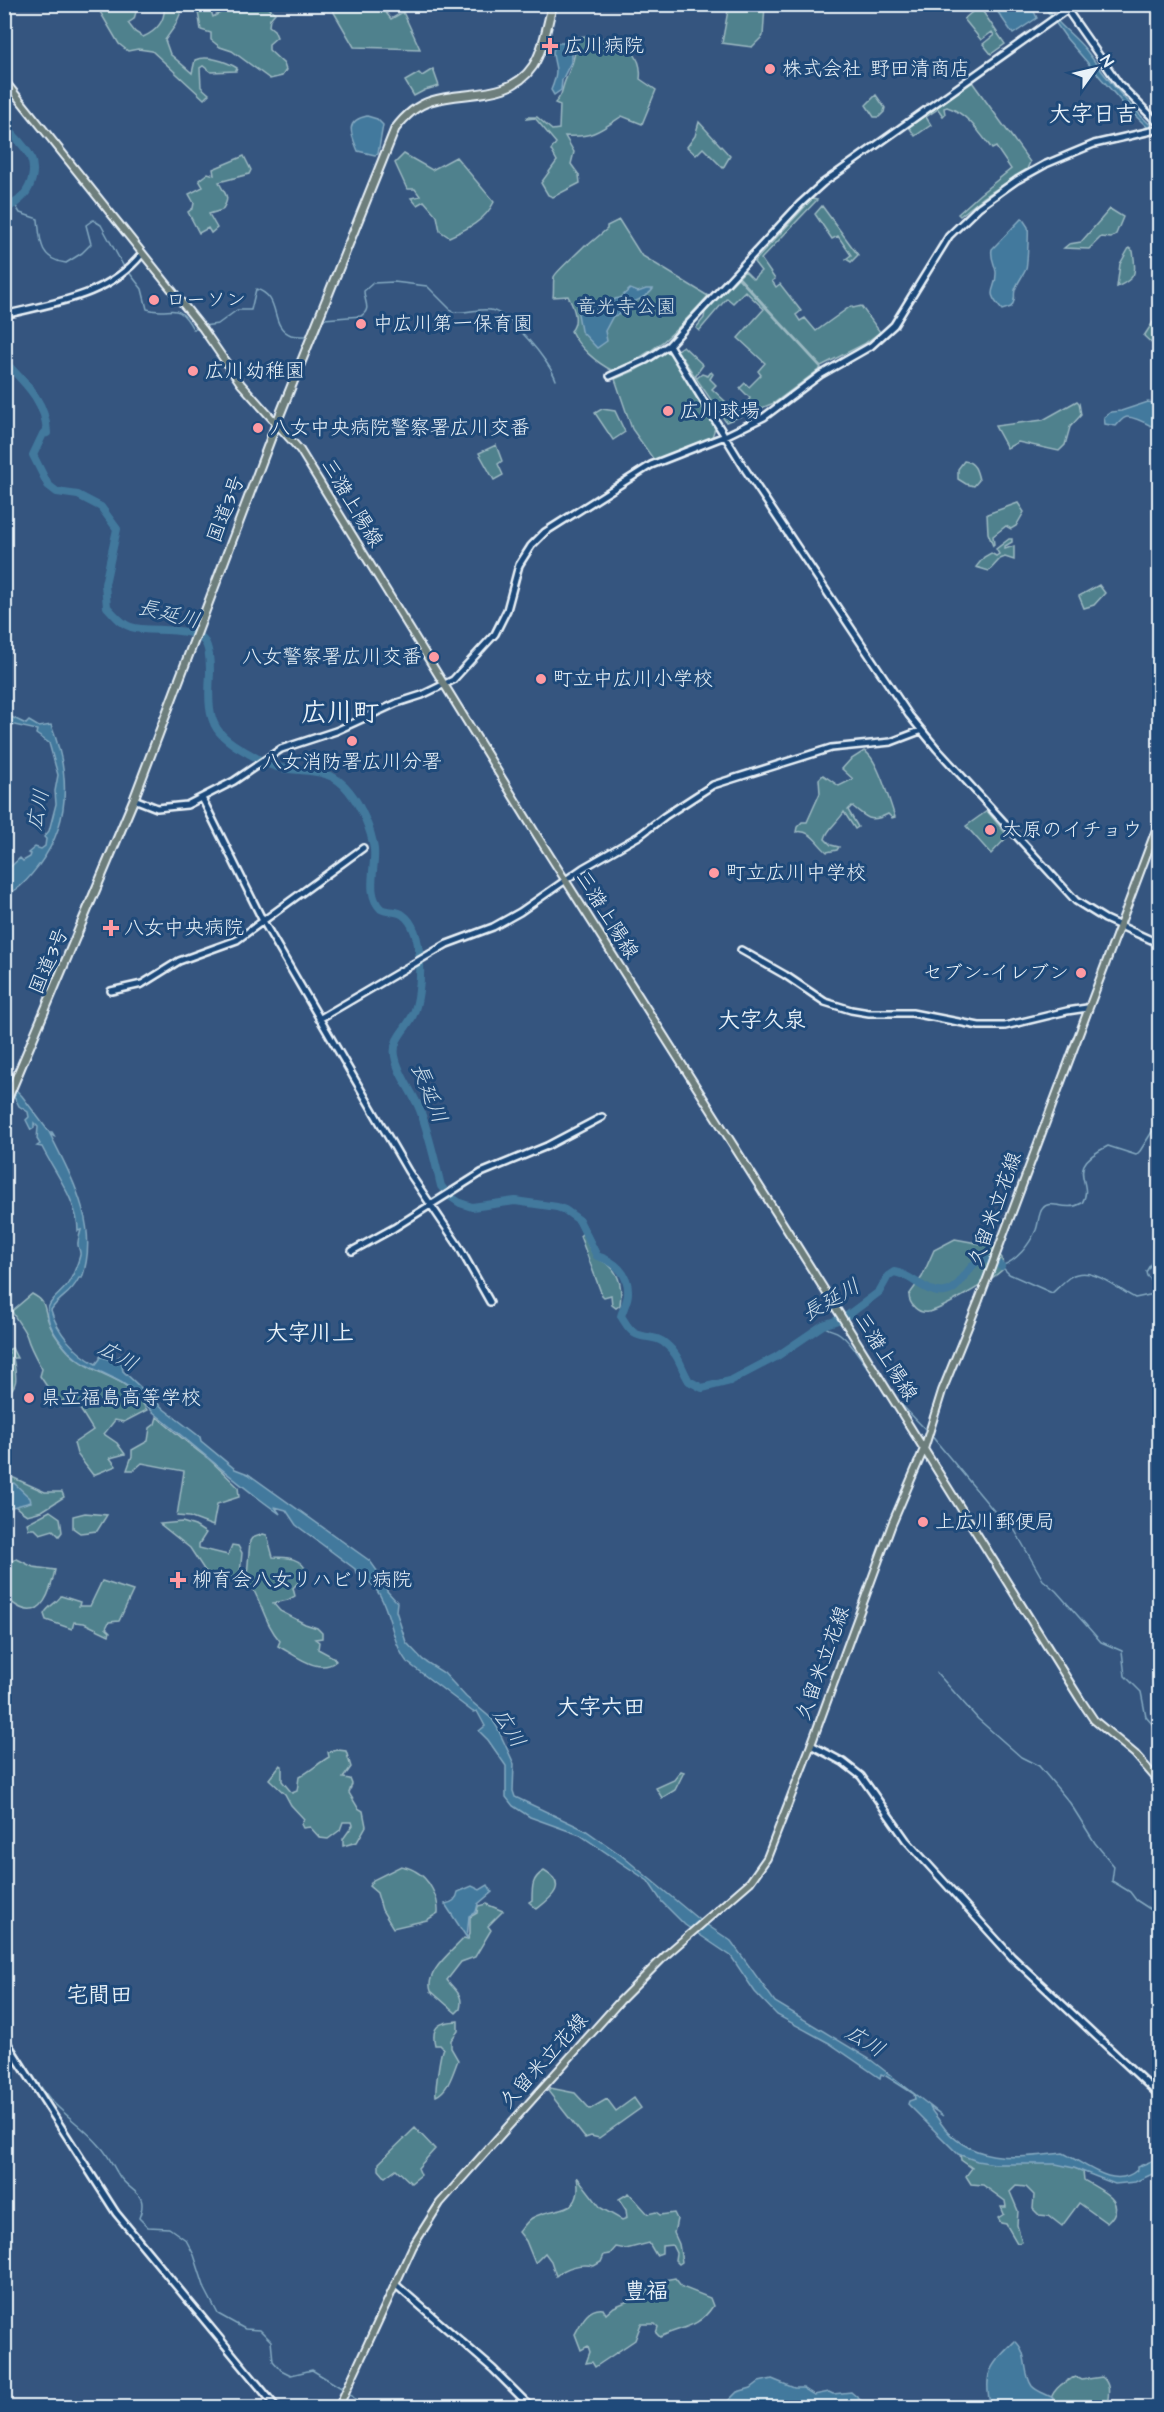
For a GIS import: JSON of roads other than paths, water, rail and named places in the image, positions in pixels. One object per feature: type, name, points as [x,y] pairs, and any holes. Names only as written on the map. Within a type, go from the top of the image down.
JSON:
[{"type":"highway","name":"国道3号","points":[[6,1104],[134,799],[277,422],[394,129],[406,115],[431,101],[495,92],[512,85],[524,75],[537,58],[553,4]]},
{"type":"main road","name":"三潴上陽線","points":[[4,80],[202,327],[241,384],[300,450],[565,880],[1094,1720],[1135,1754],[1160,1783]]},
{"type":"main road","name":"久留米立花線","points":[[338,2408],[394,2284],[429,2216],[447,2193],[620,2001],[750,1882],[762,1867],[811,1745],[883,1546],[924,1449],[942,1391],[979,1300],[1160,819]]},
{"type":"street","points":[[610,376],[646,360],[669,345],[816,188],[1065,7],[1075,4]]},
{"type":"street","points":[[134,799],[152,806],[171,808],[187,805],[243,776],[281,749],[336,731],[397,703],[446,685],[463,671],[495,634],[507,610],[519,565],[531,546],[545,532],[651,465],[725,436],[764,417],[820,375],[871,346],[904,312],[949,236],[979,207],[1017,180],[1046,164],[1094,144],[1159,128],[1119,84],[1065,7]]},
{"type":"street","points":[[4,315],[87,294],[102,288],[116,280],[142,254]]},
{"type":"street","points":[[669,345],[751,479],[920,731],[1076,901],[1105,919],[1160,944]]},
{"type":"street","points":[[319,1019],[447,944],[493,927],[520,912],[565,880],[639,836],[713,785],[748,773],[778,767],[831,748],[891,742],[920,731]]},
{"type":"street","points":[[202,798],[263,921],[319,1019],[430,1205],[458,1245],[490,1302]]},
{"type":"street","points":[[111,991],[142,984],[179,961],[237,940],[363,848]]},
{"type":"street","points":[[741,950],[785,975],[825,1002],[850,1010],[869,1013],[912,1013],[979,1026],[1005,1026],[1087,1008]]},
{"type":"street","points":[[352,1251],[394,1228],[481,1173],[546,1146],[602,1117]]},
{"type":"street","points":[[811,1745],[843,1762],[861,1776],[906,1840],[1012,1957],[1160,2096]]},
{"type":"street","points":[[4,2038],[116,2213],[277,2408]]},
{"type":"street","points":[[394,2284],[497,2372],[532,2408]]},
{"type":"water","points":[[993,5],[1031,5],[1037,18],[1013,34]]},
{"type":"water","points":[[1043,5],[1046,5],[1120,93],[1159,133],[1159,138],[1126,107],[1067,39]]},
{"type":"water","points":[[558,43],[571,43],[571,62],[562,80],[561,90],[554,95],[551,90],[556,73],[553,52]]},
{"type":"water","points":[[367,116],[377,119],[383,125],[378,154],[375,155],[358,151],[352,134],[351,129],[355,121]]},
{"type":"water","points":[[1022,218],[1028,227],[1026,269],[1016,287],[1013,304],[1002,310],[992,294],[996,272],[992,249]]},
{"type":"water","points":[[630,289],[638,292],[653,289],[624,309],[621,314],[613,316],[605,331],[607,341],[597,348],[581,331],[577,308],[588,305],[593,312],[603,311]]},
{"type":"water","points":[[1159,393],[1159,430],[1131,417],[1124,418],[1116,426],[1105,424],[1104,417],[1111,412],[1148,402],[1153,403]]},
{"type":"water","points":[[5,714],[26,724],[29,721],[39,727],[51,725],[62,761],[64,779],[62,814],[49,849],[26,881],[9,893],[5,892],[5,872],[20,858],[23,861],[30,857],[31,854],[28,853],[35,847],[41,849],[45,846],[44,837],[49,831],[56,804],[55,791],[58,775],[49,743],[36,734],[37,730],[5,723]]},
{"type":"water","points":[[4,1078],[22,1096],[55,1137],[50,1134],[75,1185],[86,1222],[87,1259],[82,1278],[79,1278],[51,1310],[62,1334],[81,1354],[96,1364],[100,1356],[113,1361],[120,1356],[123,1371],[235,1469],[248,1474],[370,1561],[383,1579],[387,1591],[397,1602],[396,1611],[406,1642],[423,1660],[444,1673],[466,1697],[492,1719],[497,1727],[514,1764],[513,1791],[515,1797],[585,1830],[621,1855],[698,1919],[731,1941],[775,2002],[871,2060],[943,2116],[930,2107],[952,2136],[965,2146],[996,2156],[1063,2153],[1099,2173],[1119,2177],[1128,2176],[1137,2170],[1137,2167],[1159,2158],[1159,2171],[1135,2182],[1115,2184],[1074,2168],[1056,2164],[995,2164],[977,2161],[958,2154],[908,2104],[909,2101],[915,2099],[914,2094],[886,2076],[881,2074],[880,2078],[829,2043],[777,2015],[755,1992],[731,1956],[685,1925],[662,1902],[648,1881],[580,1835],[530,1817],[513,1806],[506,1797],[506,1766],[479,1731],[485,1726],[477,1711],[473,1712],[407,1662],[400,1651],[388,1613],[377,1590],[356,1573],[355,1569],[296,1525],[286,1510],[275,1507],[280,1514],[263,1502],[153,1412],[135,1392],[76,1358],[59,1340],[48,1317],[49,1306],[67,1285],[74,1272],[80,1255],[78,1244],[81,1230],[78,1231],[74,1209],[65,1188],[42,1147],[37,1146],[40,1144],[37,1139],[38,1127],[34,1123],[34,1128],[31,1130],[26,1120],[29,1117],[28,1112],[19,1106],[14,1096],[5,1096]]},
{"type":"water","points":[[14,1483],[30,1498],[31,1502],[5,1509],[5,1484]]},
{"type":"water","points":[[488,1885],[492,1892],[478,1904],[476,1912],[469,1916],[467,1938],[445,1904],[454,1900],[458,1892],[472,1886],[480,1890]]},
{"type":"water","points":[[1015,2341],[1022,2351],[1029,2381],[1034,2388],[1053,2398],[1051,2407],[991,2407],[988,2378],[994,2363]]},
{"type":"water","points":[[772,2379],[794,2388],[803,2388],[814,2395],[851,2392],[865,2404],[864,2408],[725,2407],[737,2392]]},
{"type":"waterway","name":"長延川","points":[[4,125],[28,153],[33,168],[25,194],[16,203],[4,209]]},
{"type":"waterway","points":[[15,205],[20,213],[38,219],[41,242],[46,254],[51,258],[66,263],[82,253],[91,244],[86,225],[93,220],[101,225],[124,267]]},
{"type":"waterway","points":[[128,271],[142,289],[147,309],[178,311],[193,329],[199,329]]},
{"type":"waterway","points":[[316,338],[324,319],[361,316],[367,308],[364,291],[373,283],[394,282],[427,286],[453,312],[490,310],[507,319],[537,350],[556,380]]},
{"type":"waterway","points":[[203,326],[218,324],[237,310],[251,310],[256,289],[270,298],[284,331],[291,335],[306,336]]},
{"type":"waterway","name":"長延川","points":[[4,361],[33,393],[43,411],[47,433],[43,434],[33,455],[48,485],[57,492],[78,495],[101,507],[117,529],[105,584],[107,607],[127,626],[139,629],[181,631],[199,637],[207,645],[209,653],[212,719],[224,737],[273,766],[319,772],[330,776],[349,791],[361,811],[371,834],[374,849],[373,896],[381,909],[403,915],[410,923],[418,947],[419,992],[413,1015],[396,1044],[395,1056],[399,1070],[420,1110],[441,1186],[448,1195],[472,1207],[515,1201],[557,1207],[579,1220],[597,1256],[615,1265],[626,1279],[628,1296],[621,1316],[627,1326],[636,1334],[655,1338],[667,1345],[677,1357],[689,1381],[702,1388],[730,1381],[776,1357],[823,1325],[844,1318],[879,1292],[888,1276],[894,1272],[907,1276],[925,1288],[945,1292],[956,1286],[970,1268],[981,1260],[988,1260],[1001,1266]]},
{"type":"waterway","points":[[1160,1119],[1136,1155],[1108,1146],[1094,1154],[1083,1168],[1085,1195],[1082,1203],[1070,1207],[1046,1205],[1041,1210],[1036,1230],[1026,1247],[1007,1264],[1001,1266],[1009,1274],[1052,1293],[1070,1277],[1078,1274],[1104,1279],[1135,1298],[1154,1294],[1160,1287]]},
{"type":"waterway","points":[[1159,1287],[1147,1276],[1146,1272],[1160,1248]]},
{"type":"waterway","points":[[823,1325],[838,1332],[846,1339],[877,1379]]},
{"type":"waterway","points":[[897,1400],[927,1431]]},
{"type":"waterway","points":[[930,1434],[994,1511],[1014,1529],[1043,1580],[1056,1591],[1101,1642],[1122,1651],[1125,1676],[1141,1692],[1146,1717],[1160,1733]]},
{"type":"waterway","points":[[937,1673],[978,1719],[1021,1757],[1039,1766],[1070,1803],[1095,1843],[1114,1866],[1112,1881],[1130,1892],[1136,1900],[1160,1918]]},
{"type":"waterway","points":[[4,2029],[31,2074],[50,2099],[106,2153],[120,2177],[141,2198],[142,2209],[139,2218],[148,2227],[169,2228],[186,2240],[194,2255],[205,2289],[218,2314],[245,2329],[260,2330],[271,2341],[273,2361],[281,2370],[291,2375],[312,2370],[343,2389]]},
{"type":"waterway","points":[[349,2393],[356,2400],[359,2408]]},
{"type":"place","name":"広川病院","points":[[550,46]]},
{"type":"place","name":"株式会社 野田清商店","points":[[770,69]]},
{"type":"place","name":"ローソン","points":[[154,300]]},
{"type":"place","name":"中広川第一保育園","points":[[361,324]]},
{"type":"place","name":"広川幼稚園","points":[[193,371]]},
{"type":"place","name":"広川球場","points":[[668,411]]},
{"type":"place","name":"八女中央病院警察署広川交番","points":[[258,428]]},
{"type":"place","name":"八女警察署広川交番","points":[[434,657]]},
{"type":"place","name":"町立中広川小学校","points":[[541,679]]},
{"type":"place","name":"八女消防署広川分署","points":[[352,741]]},
{"type":"place","name":"太原のイチョウ","points":[[990,830]]},
{"type":"place","name":"町立広川中学校","points":[[714,873]]},
{"type":"place","name":"八女中央病院","points":[[111,928]]},
{"type":"place","name":"セブン-イレブン","points":[[1081,973]]},
{"type":"place","name":"県立福島高等学校","points":[[29,1398]]},
{"type":"place","name":"上広川郵便局","points":[[923,1522]]},
{"type":"place","name":"柳育会八女リハビリ病院","points":[[178,1580]]},
{"type":"district","name":"大字日吉","points":[[1093,114]]},
{"type":"district","name":"広川町","points":[[340,713]]},
{"type":"district","name":"大字久泉","points":[[762,1020]]},
{"type":"district","name":"大字川上","points":[[310,1333]]},
{"type":"district","name":"大字六田","points":[[601,1707]]},
{"type":"district","name":"宅間田","points":[[99,1995]]},
{"type":"district","name":"豊福","points":[[646,2291]]},
{"type":"park label","name":"竜光寺公園","points":[[626,307]]},
{"type":"water label","name":"広川","points":[[38,810]]},
{"type":"water label","name":"広川","points":[[118,1356]]},
{"type":"water label","name":"広川","points":[[509,1728]]},
{"type":"water label","name":"広川","points":[[865,2041]]}]
